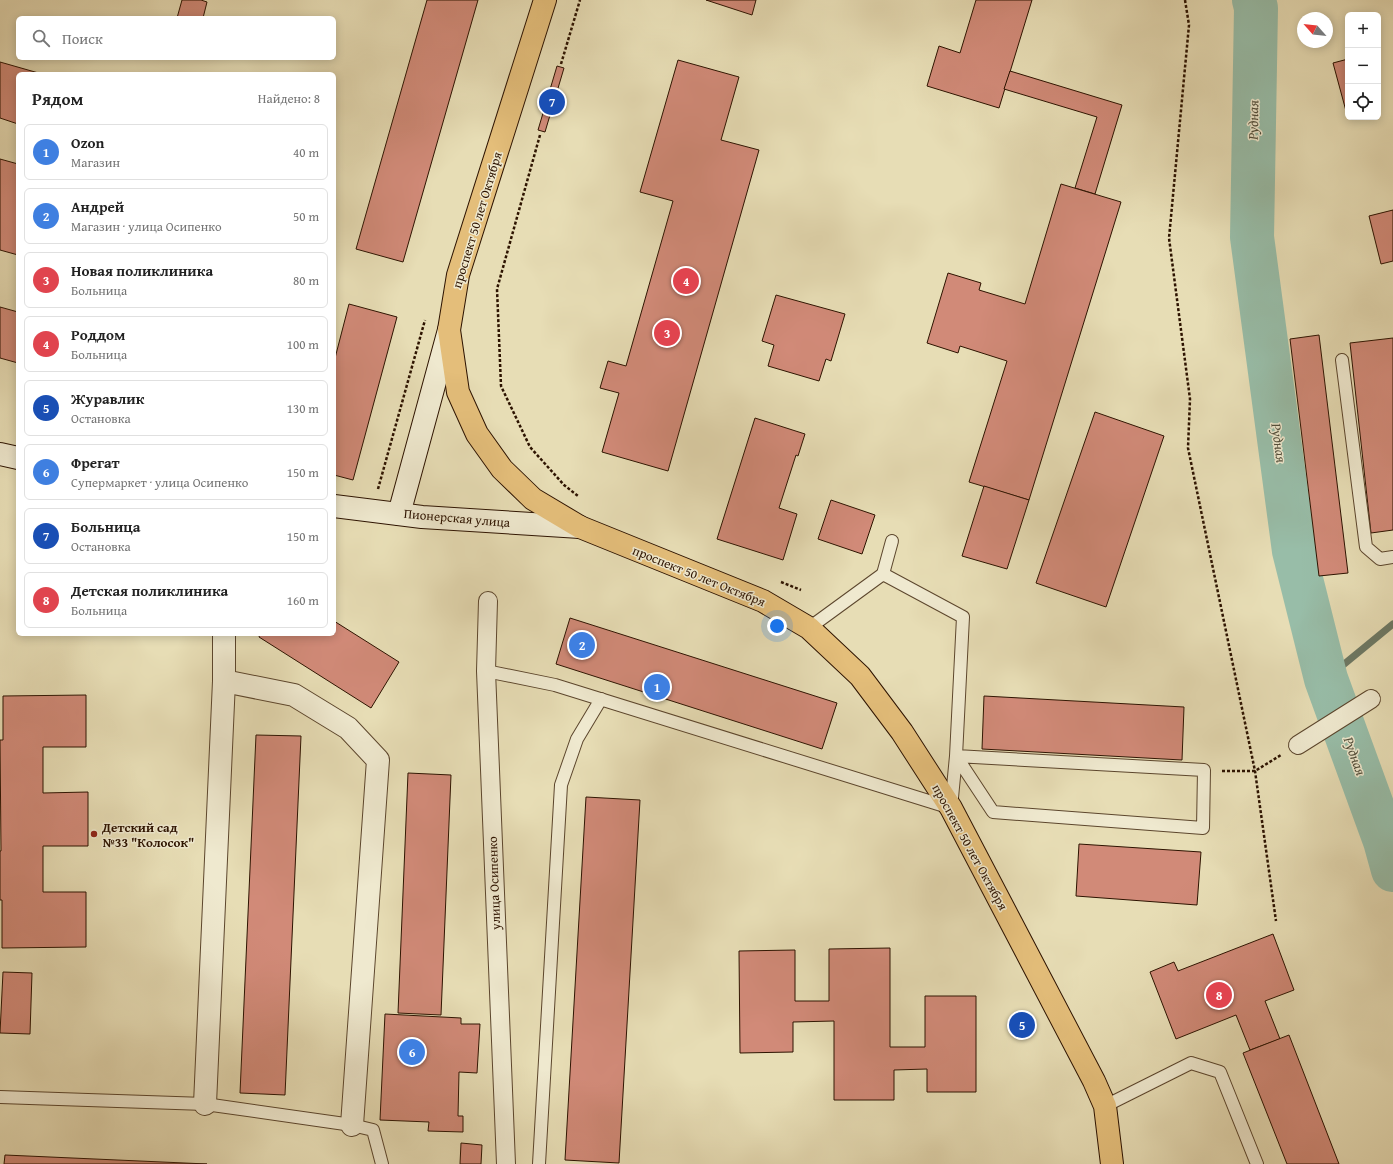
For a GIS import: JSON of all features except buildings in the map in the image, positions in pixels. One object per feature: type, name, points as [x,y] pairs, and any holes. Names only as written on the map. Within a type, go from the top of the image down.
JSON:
[{"type":"main road","name":"проспект 50 лет Октября","points":[[545,0],[458,275],[449,330],[458,392],[477,434],[502,469],[533,499],[580,527],[762,601],[809,628],[860,676],[902,732],[951,808],[1094,1081],[1105,1106],[1112,1164]]},
{"type":"street","points":[[399,514],[449,330]]},
{"type":"street","points":[[0,454],[16,458]]},
{"type":"street","name":"Пионерская улица","points":[[336,506],[430,517],[580,527]]},
{"type":"street","name":"улица Осипенко","points":[[488,601],[486,671],[506,1164]]},
{"type":"street","points":[[205,1104],[224,681],[224,636]]},
{"type":"street","points":[[224,681],[294,694],[348,728],[378,760],[352,1125]]},
{"type":"street","points":[[1298,745],[1371,699]]},
{"type":"lane","points":[[1342,360],[1366,547],[1380,559],[1393,557]]},
{"type":"lane","points":[[809,628],[883,574],[892,541]]},
{"type":"lane","points":[[486,671],[555,685],[951,808],[956,756],[963,616],[883,574]]},
{"type":"lane","points":[[539,1164],[561,785],[577,739],[601,699]]},
{"type":"lane","points":[[956,756],[1204,770],[1203,828],[993,812],[956,756]]},
{"type":"lane","points":[[1105,1106],[1191,1063],[1220,1072],[1258,1164]]},
{"type":"lane","points":[[0,1097],[205,1104],[352,1125],[373,1130],[382,1164]]},
{"type":"path","points":[[561,64],[580,0]]},
{"type":"path","points":[[1185,0],[1189,25],[1169,238],[1190,399],[1188,448],[1255,771],[1276,921]]},
{"type":"path","points":[[540,135],[497,289],[501,386],[530,447],[564,485],[580,498]]},
{"type":"path","points":[[779,582],[801,590]]},
{"type":"path","points":[[1204,770],[1255,771],[1298,745]]},
{"type":"waterway","name":"Рудная","points":[[1254,0],[1256,8],[1252,237],[1294,551],[1326,679],[1385,841],[1393,870]]},
{"type":"waterway","points":[[1326,679],[1393,624]]},
{"type":"place","name":"Больница","points":[[552,102]]},
{"type":"place","name":"Роддом","points":[[686,281]]},
{"type":"place","name":"Новая поликлиника","points":[[667,333]]},
{"type":"place","name":"Андрей","points":[[582,645]]},
{"type":"place","name":"Ozon","points":[[657,687]]},
{"type":"place","name":"Детский сад №33 \"Колосок\"","points":[[94,834]]},
{"type":"place","name":"Детская поликлиника","points":[[1219,995]]},
{"type":"place","name":"Журавлик","points":[[1022,1025]]},
{"type":"place","name":"Фрегат","points":[[412,1052]]}]
